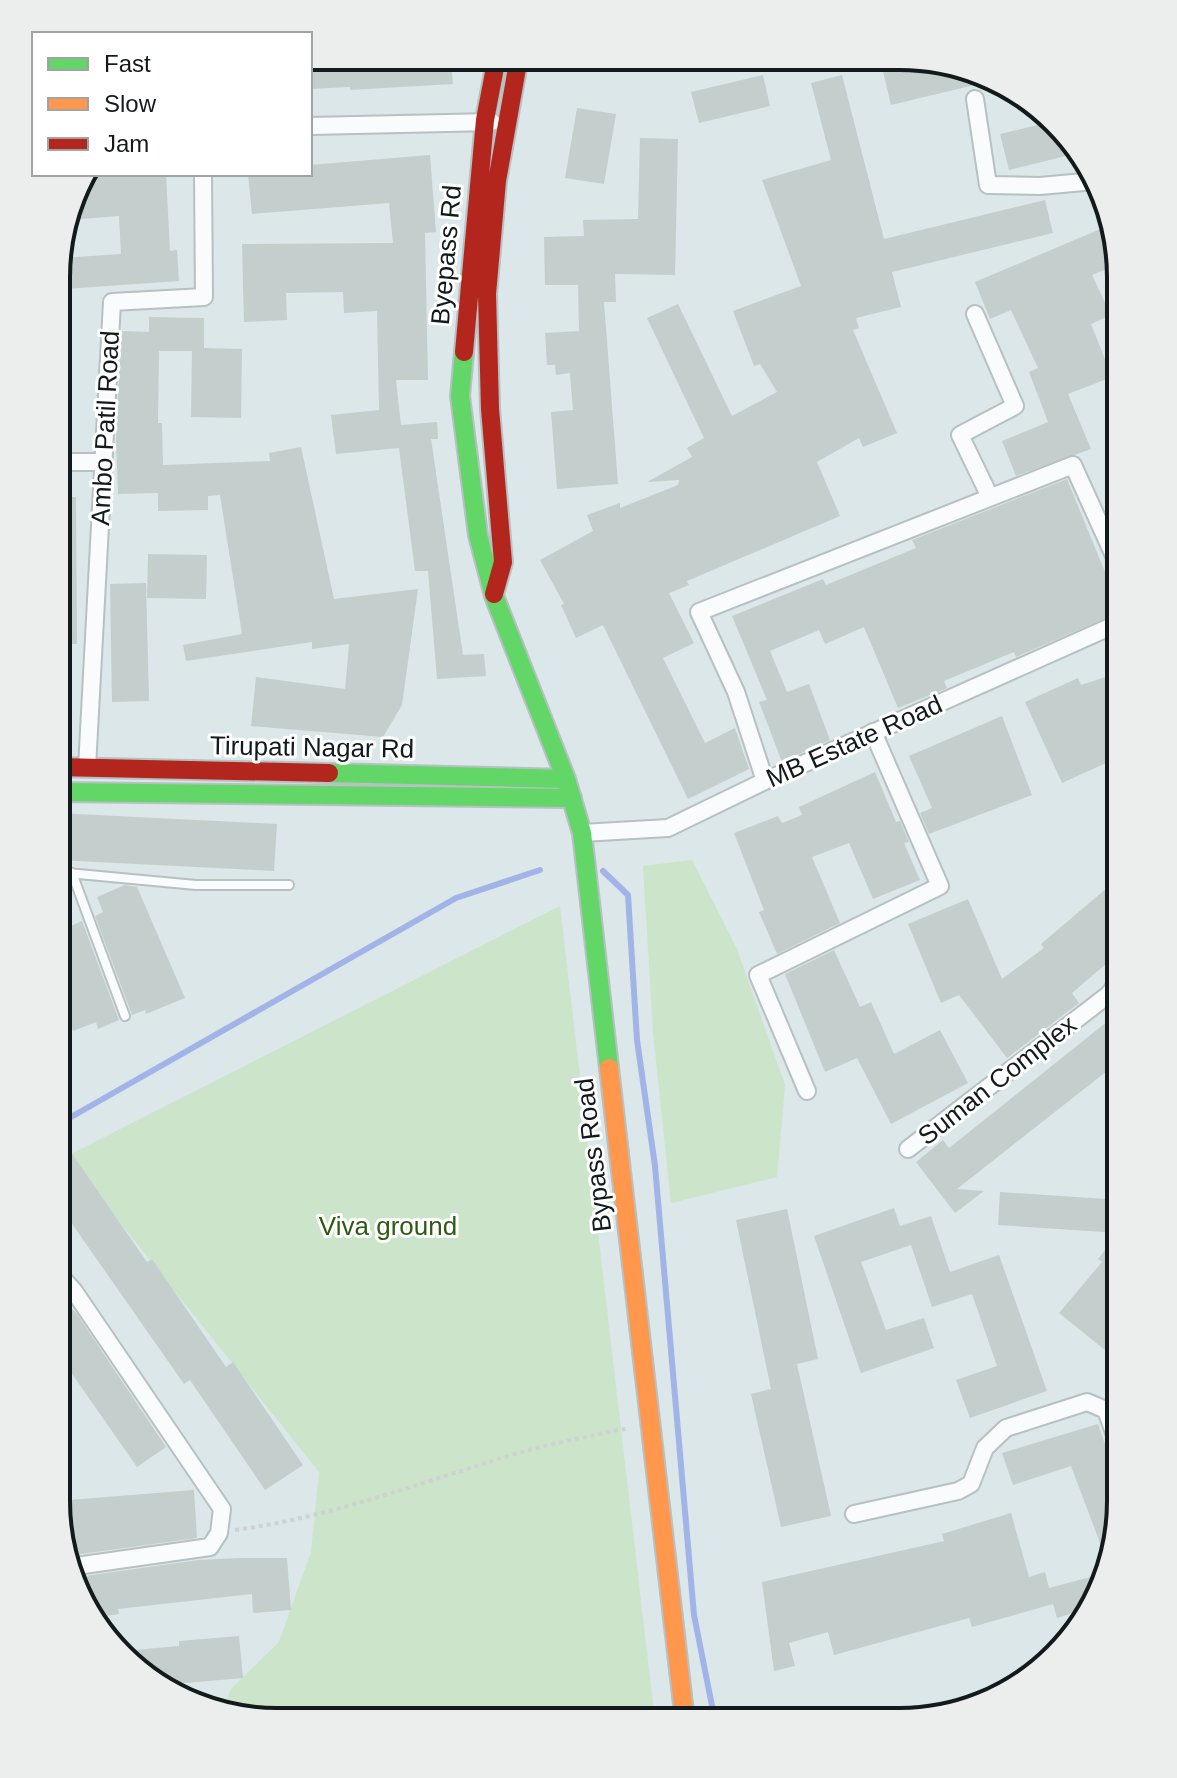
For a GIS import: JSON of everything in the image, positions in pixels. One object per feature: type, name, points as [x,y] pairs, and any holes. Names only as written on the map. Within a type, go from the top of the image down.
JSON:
[{"type":"main road","name":"Byepass Rd","points":[[494,596],[478,535],[460,396],[485,120],[495,70]]},
{"type":"main road","points":[[494,596],[503,562],[488,354],[489,257],[517,70]]},
{"type":"main road","name":"Bypass Road","points":[[494,596],[566,779],[582,833],[684,1708]]},
{"type":"main road","name":"Tirupati Nagar Rd","points":[[70,767],[566,779]]},
{"type":"main road","points":[[70,792],[572,798]]},
{"type":"street","points":[[975,99],[988,185],[1040,186],[1083,182]]},
{"type":"street","points":[[312,126],[485,120],[506,126]]},
{"type":"street","name":"Ambo Patil Road","points":[[87,768],[112,302],[204,297],[203,176]]},
{"type":"street","points":[[975,314],[1015,406],[960,435],[990,497]]},
{"type":"street","points":[[70,462],[103,462]]},
{"type":"street","points":[[765,781],[736,692],[699,612],[1073,465],[1107,540]]},
{"type":"street","name":"MB Estate Road","points":[[582,833],[668,828],[765,781],[1107,628]]},
{"type":"street","points":[[807,1091],[758,975],[940,886],[873,732]]},
{"type":"street","name":"Suman Complex","points":[[908,1149],[1107,996]]},
{"type":"street","points":[[70,1287],[216,1494],[222,1509],[219,1533],[210,1547],[81,1565]]},
{"type":"street","points":[[854,1514],[958,1491],[971,1484],[985,1448],[1006,1428],[1087,1402],[1107,1413]]},
{"type":"lane","points":[[125,1016],[72,873],[196,885],[289,885]]},
{"type":"path","points":[[219,1533],[288,1523],[362,1504],[518,1453],[651,1423]]},
{"type":"green space","points":[[692,860],[737,949],[785,1085],[777,1177],[671,1203],[653,1032],[643,866]]},
{"type":"green space","name":"Viva ground","points":[[560,906],[653,1708],[277,1708],[226,1701],[231,1689],[279,1642],[311,1552],[319,1472],[70,1160],[70,1154]]},
{"type":"green space","points":[[984,1690],[953,1701],[938,1704]]},
{"type":"building","points":[[312,70],[452,70],[453,84],[350,90],[350,87],[312,89]]},
{"type":"building","points":[[883,70],[927,72],[975,85],[891,105]]},
{"type":"building","points":[[763,75],[770,106],[699,123],[691,92]]},
{"type":"building","points":[[842,75],[884,239],[1045,200],[1053,233],[892,272],[901,307],[856,318],[859,328],[853,330],[897,433],[863,447],[859,438],[817,462],[840,516],[687,581],[689,585],[669,593],[694,643],[663,658],[705,743],[735,728],[749,769],[688,799],[603,625],[576,638],[561,605],[564,604],[540,560],[593,531],[587,515],[620,503],[620,508],[678,485],[679,480],[647,482],[692,457],[687,448],[704,438],[647,318],[678,304],[732,416],[777,392],[760,364],[754,366],[733,311],[801,286],[762,180],[831,160],[811,83]]},
{"type":"building","points":[[577,108],[616,114],[604,184],[565,178]]},
{"type":"building","points":[[1039,125],[1067,156],[1009,170],[1000,134]]},
{"type":"building","points":[[640,138],[678,139],[675,275],[615,274],[616,302],[604,302],[618,484],[557,489],[551,412],[573,410],[570,373],[556,375],[555,365],[547,365],[545,333],[579,331],[578,285],[545,285],[544,237],[584,236],[583,220],[638,219]]},
{"type":"building","points":[[430,155],[436,232],[425,233],[428,380],[396,380],[401,425],[437,422],[438,439],[431,439],[463,655],[484,654],[486,676],[437,679],[428,571],[415,571],[399,448],[336,454],[331,415],[379,410],[377,311],[344,313],[343,292],[286,293],[287,320],[244,322],[242,244],[393,243],[389,203],[252,214],[248,176],[312,176],[312,165]]},
{"type":"building","points":[[97,176],[166,176],[170,251],[177,250],[179,281],[70,289],[71,257],[121,254],[119,216],[78,219]]},
{"type":"building","points":[[1101,229],[1107,269],[1092,275],[1107,307],[1107,317],[1091,324],[1107,364],[1107,379],[1068,394],[1091,449],[1016,476],[1002,441],[1048,422],[1029,372],[1038,368],[1011,310],[990,319],[975,282]]},
{"type":"building","points":[[149,317],[204,318],[204,348],[242,349],[241,418],[191,417],[192,351],[159,351],[158,423],[162,423],[163,465],[270,461],[269,453],[301,447],[334,599],[418,589],[402,705],[383,737],[251,726],[256,677],[345,689],[349,644],[312,649],[312,642],[186,661],[183,645],[242,634],[220,495],[208,496],[208,510],[158,511],[158,493],[118,494],[116,439],[121,331],[149,332]]},
{"type":"building","points":[[1067,479],[1107,577],[1107,617],[1016,657],[1014,652],[944,681],[947,688],[898,708],[864,627],[825,644],[819,630],[770,651],[787,692],[809,684],[830,740],[782,762],[759,702],[767,700],[732,616],[823,579],[826,585],[916,548],[912,540]]},
{"type":"building","points":[[70,497],[76,497],[77,644],[70,644]]},
{"type":"building","points":[[148,554],[207,555],[206,599],[147,598]]},
{"type":"building","points":[[146,583],[149,701],[112,702],[110,584]]},
{"type":"building","points":[[1107,677],[1107,763],[1062,783],[1025,702],[1078,678],[1081,685]]},
{"type":"building","points":[[1002,716],[1032,795],[929,834],[920,813],[932,808],[909,756]]},
{"type":"building","points":[[875,772],[896,822],[900,821],[909,842],[904,843],[920,880],[873,899],[849,843],[812,857],[840,923],[777,954],[759,912],[764,910],[734,833],[778,816],[782,823],[802,815],[799,807]]},
{"type":"building","points":[[70,814],[277,824],[274,871],[70,861]]},
{"type":"building","points":[[125,885],[137,887],[185,998],[146,1014],[145,1010],[132,1015],[95,916],[103,912],[97,897]]},
{"type":"building","points":[[1107,888],[1107,963],[1072,993],[1079,1003],[1007,1058],[959,995],[941,1003],[908,924],[968,899],[1002,979],[1044,948],[1041,944]]},
{"type":"building","points":[[82,921],[119,1020],[98,1029],[96,1022],[73,1031],[70,1024],[70,926]]},
{"type":"building","points":[[834,950],[860,1007],[871,1002],[894,1054],[940,1030],[968,1083],[891,1124],[857,1058],[825,1072],[785,974]]},
{"type":"building","points":[[1107,1022],[1107,1071],[957,1189],[984,1191],[955,1213],[916,1162],[943,1140],[949,1148]]},
{"type":"building","points":[[72,1154],[147,1262],[152,1259],[226,1367],[233,1362],[303,1465],[265,1490],[190,1380],[184,1384],[70,1221]]},
{"type":"building","points":[[1000,1192],[1107,1199],[1107,1232],[998,1225]]},
{"type":"building","points":[[894,1208],[900,1226],[931,1216],[950,1272],[999,1255],[1047,1391],[970,1418],[956,1380],[997,1366],[972,1294],[932,1307],[911,1245],[861,1262],[886,1330],[924,1318],[934,1348],[861,1373],[814,1236]]},
{"type":"building","points":[[787,1209],[818,1359],[797,1364],[831,1516],[781,1527],[751,1394],[771,1389],[736,1220]]},
{"type":"building","points":[[1107,1248],[1107,1352],[1059,1313],[1102,1262],[1098,1259]]},
{"type":"building","points":[[70,1307],[166,1447],[137,1467],[70,1371]]},
{"type":"building","points":[[1098,1424],[1107,1450],[1107,1514],[1101,1547],[1071,1466],[1013,1485],[1002,1453]]},
{"type":"building","points":[[194,1490],[197,1538],[78,1555],[70,1500]]},
{"type":"building","points":[[1011,1513],[1029,1577],[1045,1572],[1049,1588],[1092,1576],[1073,1613],[1057,1618],[1053,1604],[972,1627],[969,1618],[834,1655],[828,1632],[789,1643],[795,1666],[774,1671],[762,1582],[944,1541],[942,1534]]},
{"type":"building","points":[[287,1558],[291,1610],[253,1613],[252,1594],[118,1609],[119,1614],[106,1616],[84,1576],[198,1560]]},
{"type":"building","points":[[239,1636],[243,1678],[181,1683],[151,1665],[134,1650],[179,1646],[179,1641]]},
{"type":"waterway","points":[[70,1118],[456,898],[540,870]]},
{"type":"waterway","points":[[603,871],[628,895],[637,1040],[655,1166],[694,1615],[712,1708]]},
{"type":"traffic: fast","points":[[464,352],[460,396],[478,535],[494,596],[566,779],[582,833],[609,1068]]},
{"type":"traffic: fast","points":[[329,773],[566,779]]},
{"type":"traffic: fast","points":[[70,792],[572,798]]},
{"type":"traffic: slow","points":[[609,1068],[683,1708]]},
{"type":"traffic: jam","points":[[464,352],[485,120],[495,70]]},
{"type":"traffic: jam","points":[[494,594],[503,562],[490,409],[487,294],[497,181],[517,70]]},
{"type":"traffic: jam","points":[[70,767],[329,773]]}]
